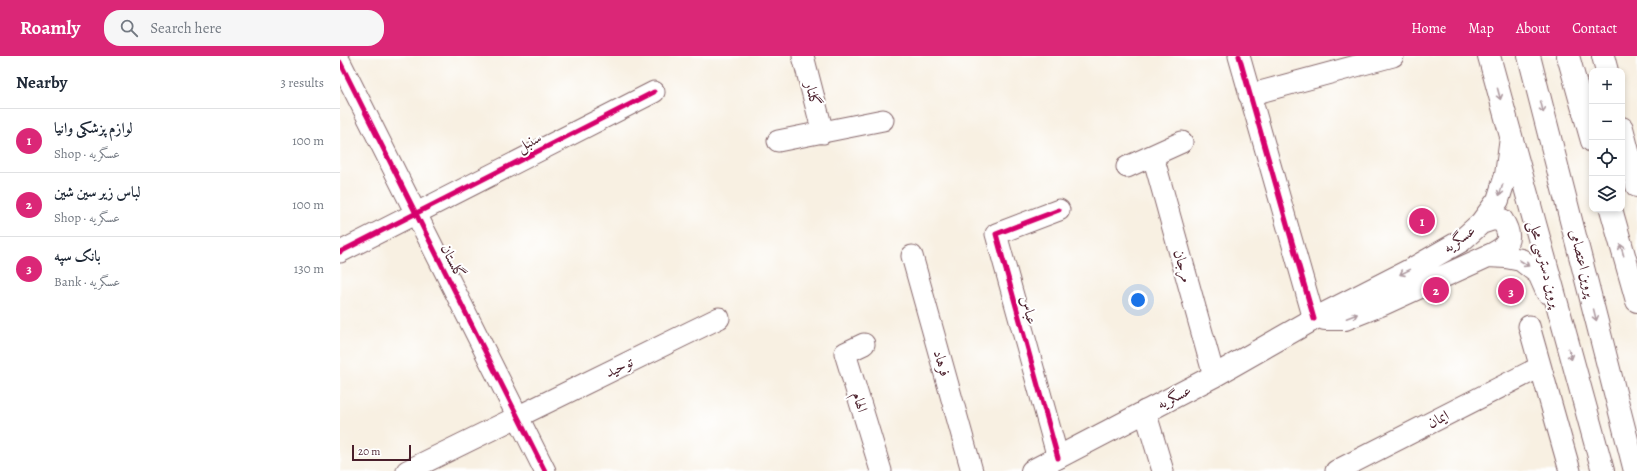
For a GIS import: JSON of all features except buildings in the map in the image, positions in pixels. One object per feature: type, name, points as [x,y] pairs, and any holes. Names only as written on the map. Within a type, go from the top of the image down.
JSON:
[{"type":"main road","name":"پروین دسترسی محلی","points":[[1489,56],[1603,471]]},
{"type":"main road","name":"پروین اعتصامی","points":[[1529,56],[1635,471]]},
{"type":"main road","points":[[1568,56],[1591,140]]},
{"type":"main road","points":[[1603,56],[1606,68]]},
{"type":"main road","name":"عسگریه","points":[[1032,471],[1214,376],[1314,319],[1412,269],[1461,241],[1481,222],[1498,200],[1506,175],[1511,138]]},
{"type":"main road","points":[[1625,140],[1637,186]]},
{"type":"main road","points":[[1612,212],[1637,301]]},
{"type":"main road","points":[[1481,222],[1493,219],[1502,220],[1508,229],[1508,240],[1502,250],[1488,256]]},
{"type":"main road","name":"عسگریه","points":[[1314,319],[1345,319],[1383,304],[1488,256],[1521,260],[1539,274],[1562,323]]},
{"type":"street","name":"گلنار","points":[[803,56],[823,133]]},
{"type":"street","points":[[1239,56],[1314,319]]},
{"type":"street","points":[[1249,95],[1393,56]]},
{"type":"street","name":"گلستان","points":[[340,62],[545,471]]},
{"type":"street","name":"سنبل","points":[[340,252],[654,92]]},
{"type":"street","points":[[778,141],[883,120]]},
{"type":"street","points":[[1127,167],[1182,142]]},
{"type":"street","name":"مرجان","points":[[1153,156],[1214,376]]},
{"type":"street","name":"عباس","points":[[1058,210],[996,234],[1058,458]]},
{"type":"street","name":"فرهاد","points":[[912,256],[972,471]]},
{"type":"street","name":"توحید","points":[[407,471],[720,318]]},
{"type":"street","points":[[1529,326],[1570,471]]},
{"type":"street","name":"الهام","points":[[864,344],[845,353],[881,471]]},
{"type":"street","name":"ایمان","points":[[1336,471],[1540,367]]},
{"type":"street","points":[[1145,411],[1163,471]]},
{"type":"cycle path","points":[[1239,56],[1314,319]]},
{"type":"cycle path","points":[[340,62],[545,471]]},
{"type":"cycle path","points":[[340,252],[654,92]]},
{"type":"cycle path","points":[[1058,458],[996,234],[1059,210]]},
{"type":"place","name":"لوازم پزشکی وانیا","points":[[1422,221]]},
{"type":"place","name":"لباس زیر سین شین","points":[[1436,290]]},
{"type":"place","name":"بانک سپه","points":[[1511,291]]}]
